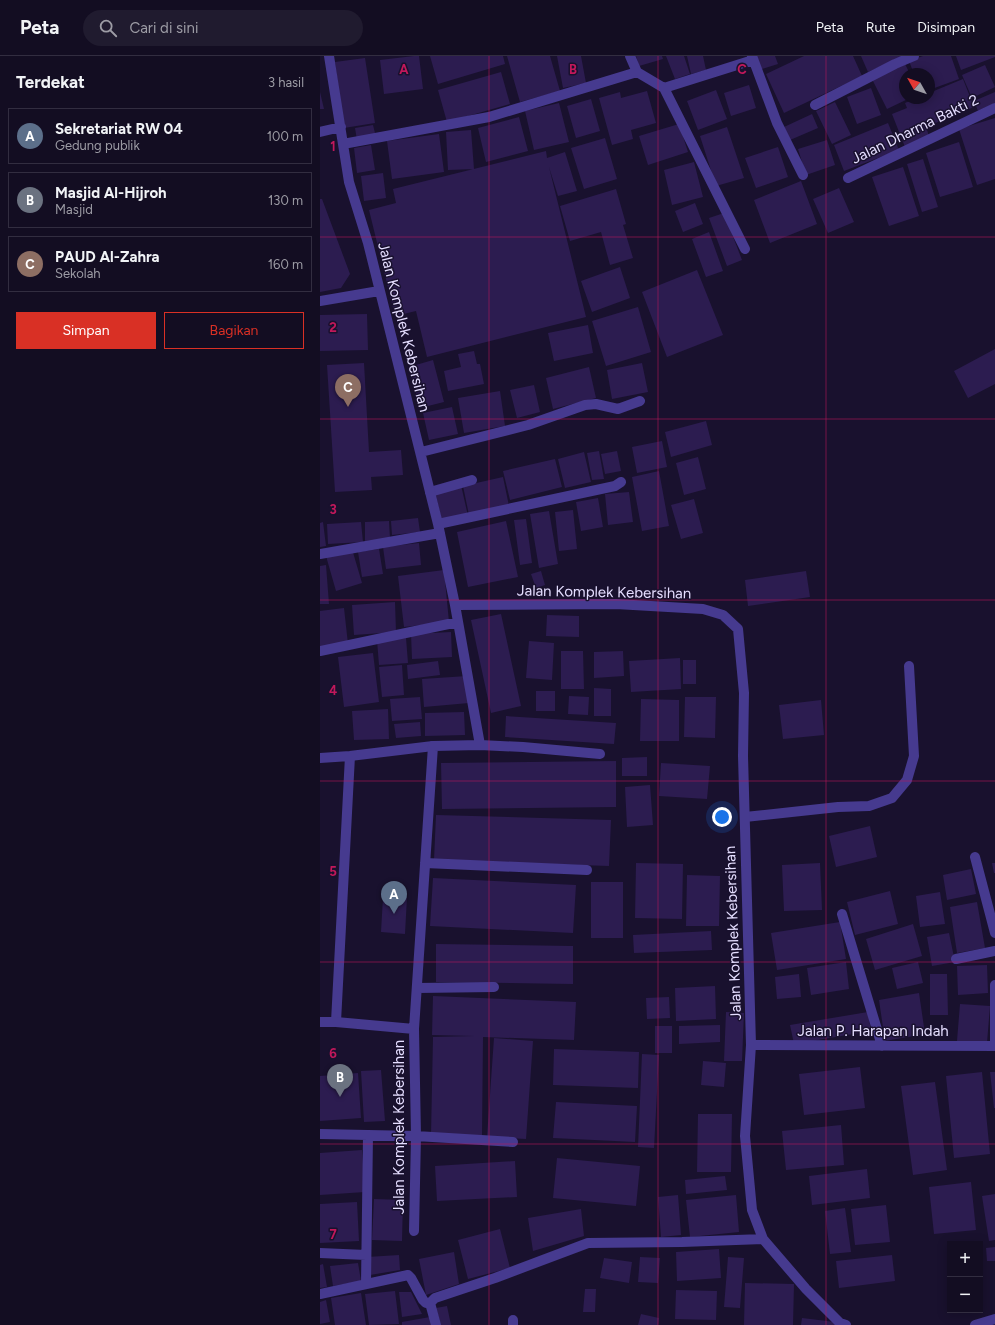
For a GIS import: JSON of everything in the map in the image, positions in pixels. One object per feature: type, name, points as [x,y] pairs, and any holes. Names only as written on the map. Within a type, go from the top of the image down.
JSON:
[{"type":"street","name":"Jalan Komplek Kebersihan","points":[[328,56],[349,182],[368,243],[439,529],[455,605],[480,745]]},
{"type":"street","points":[[630,56],[637,72],[664,88],[745,249]]},
{"type":"street","points":[[815,105],[895,64],[914,56]]},
{"type":"street","points":[[664,88],[753,58],[777,124],[803,175]]},
{"type":"street","points":[[343,144],[489,117],[637,72]]},
{"type":"street","name":"Jalan Dharma Bakti 2","points":[[848,178],[995,108]]},
{"type":"street","points":[[320,132],[341,127]]},
{"type":"street","points":[[320,301],[379,291]]},
{"type":"street","points":[[420,452],[528,425],[585,405],[596,404],[618,409],[640,402]]},
{"type":"street","points":[[430,492],[472,480]]},
{"type":"street","points":[[320,554],[439,529],[615,486],[620,482]]},
{"type":"street","name":"Jalan Komplek Kebersihan","points":[[455,605],[616,604],[703,609],[723,615],[738,629],[744,693],[743,756],[751,1045],[745,1136],[752,1210],[763,1239],[806,1289],[842,1324]]},
{"type":"street","points":[[320,651],[458,622]]},
{"type":"street","points":[[745,817],[869,806],[892,798],[907,780],[914,756],[909,666]]},
{"type":"street","points":[[320,758],[433,746],[480,745],[523,747],[600,754]]},
{"type":"street","points":[[414,1029],[433,746]]},
{"type":"street","points":[[336,1022],[350,756]]},
{"type":"street","points":[[975,856],[995,933]]},
{"type":"street","points":[[426,863],[586,870]]},
{"type":"street","points":[[842,914],[882,1046]]},
{"type":"street","points":[[956,959],[995,951]]},
{"type":"street","points":[[995,985],[995,1046]]},
{"type":"street","points":[[417,988],[494,986]]},
{"type":"street","name":"Jalan Komplek Kebersihan","points":[[320,1022],[414,1029],[416,1136],[414,1231]]},
{"type":"street","name":"Jalan P. Harapan Indah","points":[[751,1045],[995,1046]]},
{"type":"street","points":[[320,1134],[416,1136],[513,1142]]},
{"type":"street","points":[[366,1284],[368,1135]]},
{"type":"street","points":[[430,1303],[435,1298],[495,1278],[588,1243],[763,1239]]},
{"type":"street","points":[[320,1253],[366,1255]]},
{"type":"street","points":[[320,1294],[408,1275],[423,1300],[426,1303],[430,1303]]},
{"type":"street","points":[[430,1303],[436,1325]]},
{"type":"street","points":[[975,1325],[995,1319]]},
{"type":"building","points":[[419,56],[423,89],[384,94],[380,60]]},
{"type":"building","points":[[430,56],[503,56],[505,64],[438,84]]},
{"type":"building","points":[[507,56],[550,56],[560,91],[520,102]]},
{"type":"building","points":[[557,56],[581,56],[586,83],[563,88]]},
{"type":"building","points":[[636,56],[662,56],[663,59],[639,66]]},
{"type":"building","points":[[666,56],[684,56],[690,74],[675,79]]},
{"type":"building","points":[[687,56],[703,56],[706,70],[691,74]]},
{"type":"building","points":[[755,56],[775,56],[778,64],[759,70]]},
{"type":"building","points":[[804,56],[853,56],[862,76],[784,113],[766,74]]},
{"type":"building","points":[[861,56],[904,56],[868,72]]},
{"type":"building","points":[[923,56],[951,56],[959,79],[935,88],[935,68],[912,68],[909,61]]},
{"type":"building","points":[[956,56],[995,56],[995,57],[961,70]]},
{"type":"building","points":[[365,58],[375,123],[344,128],[335,62]]},
{"type":"building","points":[[905,64],[907,68],[899,68],[899,103],[887,109],[872,79]]},
{"type":"building","points":[[985,65],[995,87],[972,98],[962,75]]},
{"type":"building","points":[[501,72],[510,104],[447,122],[438,90]]},
{"type":"building","points":[[963,79],[974,107],[926,127],[929,136],[905,147],[892,114],[907,108],[905,104],[935,104],[935,91]]},
{"type":"building","points":[[749,85],[756,108],[731,116],[724,93]]},
{"type":"building","points":[[871,88],[881,115],[857,124],[847,97]]},
{"type":"building","points":[[716,90],[727,119],[698,130],[687,101]]},
{"type":"building","points":[[647,91],[656,123],[631,130],[633,139],[612,145],[599,98],[620,92],[621,98]]},
{"type":"building","points":[[320,92],[324,109],[320,109]]},
{"type":"building","points":[[995,92],[995,103],[978,111],[974,101]]},
{"type":"building","points":[[591,99],[600,131],[576,138],[567,106]]},
{"type":"building","points":[[835,102],[851,135],[832,144],[816,111]]},
{"type":"building","points":[[559,103],[569,142],[534,150],[525,111]]},
{"type":"building","points":[[812,114],[818,128],[790,140],[784,127]]},
{"type":"building","points":[[519,117],[528,151],[486,162],[478,128]]},
{"type":"building","points":[[995,118],[995,179],[977,185],[959,129]]},
{"type":"building","points":[[888,123],[899,150],[844,171],[834,145]]},
{"type":"building","points":[[679,124],[688,152],[648,165],[639,136]]},
{"type":"building","points":[[373,125],[376,137],[357,140],[355,128]]},
{"type":"building","points":[[727,127],[744,178],[716,186],[700,136]]},
{"type":"building","points":[[471,130],[474,169],[448,170],[446,132]]},
{"type":"building","points":[[439,134],[444,172],[392,179],[387,141]]},
{"type":"building","points":[[605,138],[617,179],[584,189],[571,148]]},
{"type":"building","points":[[827,140],[835,165],[806,175],[798,149]]},
{"type":"building","points":[[959,142],[973,187],[940,197],[926,153]]},
{"type":"building","points":[[371,145],[375,170],[357,173],[354,148]]},
{"type":"building","points":[[778,147],[788,177],[756,188],[745,158]]},
{"type":"building","points":[[546,151],[547,158],[565,152],[577,191],[558,196],[549,167],[586,317],[427,357],[416,311],[395,316],[369,210],[396,203],[393,189]]},
{"type":"building","points":[[923,159],[938,207],[922,212],[907,164]]},
{"type":"building","points":[[694,162],[703,197],[672,205],[664,170]]},
{"type":"building","points":[[903,167],[919,216],[889,226],[872,177]]},
{"type":"building","points":[[383,173],[386,198],[364,201],[361,176]]},
{"type":"building","points":[[801,181],[817,224],[770,243],[754,200]]},
{"type":"building","points":[[839,188],[854,222],[828,233],[813,199]]},
{"type":"building","points":[[616,189],[626,224],[623,225],[633,258],[610,265],[601,232],[570,241],[560,206]]},
{"type":"building","points":[[320,199],[322,199],[350,274],[341,288],[320,292]]},
{"type":"building","points":[[695,203],[703,224],[683,232],[675,211]]},
{"type":"building","points":[[724,213],[742,260],[727,266],[709,218]]},
{"type":"building","points":[[709,232],[723,271],[706,277],[692,239]]},
{"type":"building","points":[[620,267],[630,298],[592,312],[581,281]]},
{"type":"building","points":[[697,270],[723,335],[667,357],[642,292]]},
{"type":"building","points":[[638,307],[651,352],[606,366],[592,321]]},
{"type":"building","points":[[367,314],[368,350],[320,351],[320,315]]},
{"type":"building","points":[[588,325],[593,353],[554,361],[548,333]]},
{"type":"building","points":[[995,349],[995,384],[968,398],[954,371]]},
{"type":"building","points":[[474,351],[477,364],[480,364],[484,384],[448,391],[444,371],[461,367],[458,354]]},
{"type":"building","points":[[433,360],[444,402],[420,408],[409,367]]},
{"type":"building","points":[[364,363],[369,452],[401,450],[403,475],[371,477],[372,490],[335,492],[327,365]]},
{"type":"building","points":[[642,363],[648,392],[612,399],[607,370]]},
{"type":"building","points":[[589,367],[596,398],[553,409],[546,378]]},
{"type":"building","points":[[534,385],[540,412],[517,418],[510,390]]},
{"type":"building","points":[[500,391],[505,426],[464,433],[458,398]]},
{"type":"building","points":[[452,407],[458,434],[429,440],[423,413]]},
{"type":"building","points":[[706,421],[712,445],[671,457],[665,432]]},
{"type":"building","points":[[662,441],[667,467],[637,473],[632,447]]},
{"type":"building","points":[[599,451],[604,479],[592,480],[587,453]]},
{"type":"building","points":[[617,451],[621,471],[605,474],[601,454]]},
{"type":"building","points":[[584,452],[591,482],[565,488],[558,459]]},
{"type":"building","points":[[698,457],[706,489],[684,495],[676,463]]},
{"type":"building","points":[[555,459],[562,487],[510,500],[503,471]]},
{"type":"building","points":[[659,471],[669,526],[642,531],[632,477]]},
{"type":"building","points":[[503,477],[509,506],[469,515],[463,486]]},
{"type":"building","points":[[461,485],[468,516],[442,522],[435,491]]},
{"type":"building","points":[[629,492],[633,522],[608,525],[605,494]]},
{"type":"building","points":[[598,498],[603,527],[581,531],[576,502]]},
{"type":"building","points":[[694,499],[703,533],[681,539],[671,505]]},
{"type":"building","points":[[573,510],[577,549],[559,551],[555,512]]},
{"type":"building","points":[[549,511],[558,564],[539,568],[530,514]]},
{"type":"building","points":[[418,518],[420,532],[392,535],[391,521]]},
{"type":"building","points":[[526,519],[532,563],[520,565],[514,520]]},
{"type":"building","points":[[389,521],[390,539],[365,541],[365,522]]},
{"type":"building","points":[[506,521],[518,577],[468,587],[457,532]]},
{"type":"building","points":[[323,522],[326,546],[320,547],[320,523]]},
{"type":"building","points":[[361,522],[363,542],[328,544],[327,524]]},
{"type":"building","points":[[419,543],[421,565],[386,569],[383,547]]},
{"type":"building","points":[[352,549],[362,583],[336,591],[326,556]]},
{"type":"building","points":[[379,549],[383,574],[362,577],[358,552]]},
{"type":"building","points":[[326,565],[329,604],[320,604],[320,566]]},
{"type":"building","points":[[444,570],[449,622],[404,627],[398,576]]},
{"type":"building","points":[[541,571],[545,585],[536,588],[531,574]]},
{"type":"building","points":[[806,571],[810,597],[748,606],[745,580]]},
{"type":"building","points":[[395,602],[396,632],[354,635],[352,605]]},
{"type":"building","points":[[344,608],[348,644],[320,648],[320,611]]},
{"type":"building","points":[[501,614],[521,706],[491,713],[471,620]]},
{"type":"building","points":[[547,615],[579,616],[579,637],[546,636]]},
{"type":"building","points":[[451,632],[452,657],[412,659],[411,634]]},
{"type":"building","points":[[406,638],[408,663],[379,665],[377,640]]},
{"type":"building","points":[[529,641],[554,643],[552,680],[526,678]]},
{"type":"building","points":[[561,651],[583,651],[584,689],[561,689]]},
{"type":"building","points":[[623,651],[624,676],[594,678],[594,652]]},
{"type":"building","points":[[373,653],[379,702],[344,707],[338,657]]},
{"type":"building","points":[[680,658],[681,689],[631,692],[629,661]]},
{"type":"building","points":[[683,660],[696,660],[696,684],[683,684]]},
{"type":"building","points":[[438,661],[440,675],[408,679],[407,665]]},
{"type":"building","points":[[402,665],[404,695],[382,697],[379,667]]},
{"type":"building","points":[[467,676],[469,703],[424,707],[422,679]]},
{"type":"building","points":[[594,688],[611,689],[611,716],[594,716]]},
{"type":"building","points":[[536,691],[555,691],[555,711],[536,711]]},
{"type":"building","points":[[569,696],[589,697],[588,715],[568,714]]},
{"type":"building","points":[[420,697],[422,719],[392,721],[390,699]]},
{"type":"building","points":[[685,697],[716,697],[715,738],[684,737]]},
{"type":"building","points":[[641,699],[679,700],[679,741],[640,741]]},
{"type":"building","points":[[821,700],[824,735],[783,739],[779,705]]},
{"type":"building","points":[[388,709],[389,739],[354,740],[352,711]]},
{"type":"building","points":[[464,712],[465,735],[425,736],[425,713]]},
{"type":"building","points":[[506,716],[616,723],[614,744],[505,737]]},
{"type":"building","points":[[420,722],[421,736],[396,738],[394,724]]},
{"type":"building","points":[[647,757],[647,776],[622,776],[622,758]]},
{"type":"building","points":[[616,761],[616,807],[442,809],[441,763]]},
{"type":"building","points":[[661,763],[710,766],[707,799],[659,796]]},
{"type":"building","points":[[650,785],[653,825],[627,827],[625,787]]},
{"type":"building","points":[[436,815],[611,820],[609,866],[434,860]]},
{"type":"building","points":[[870,826],[877,857],[836,867],[829,836]]},
{"type":"building","points":[[636,863],[683,864],[682,919],[635,918]]},
{"type":"building","points":[[820,863],[822,910],[784,911],[782,865]]},
{"type":"building","points":[[992,863],[995,863],[995,873],[994,873]]},
{"type":"building","points":[[971,869],[976,894],[947,900],[943,875]]},
{"type":"building","points":[[687,875],[720,876],[719,926],[686,926]]},
{"type":"building","points":[[433,878],[576,885],[573,933],[430,926]]},
{"type":"building","points":[[591,882],[623,882],[623,938],[591,938]]},
{"type":"building","points":[[890,891],[898,924],[855,935],[847,902]]},
{"type":"building","points":[[940,892],[945,924],[920,927],[916,896]]},
{"type":"building","points":[[383,897],[407,897],[405,934],[381,932]]},
{"type":"building","points":[[977,902],[985,948],[957,953],[950,907]]},
{"type":"building","points":[[840,922],[846,959],[777,970],[771,933]]},
{"type":"building","points":[[913,924],[922,956],[875,970],[866,939]]},
{"type":"building","points":[[711,931],[712,950],[634,953],[633,935]]},
{"type":"building","points":[[949,933],[955,962],[932,966],[927,937]]},
{"type":"building","points":[[436,944],[573,946],[573,984],[436,982]]},
{"type":"building","points":[[846,962],[849,989],[811,995],[807,968]]},
{"type":"building","points":[[918,962],[923,983],[897,989],[892,968]]},
{"type":"building","points":[[987,965],[988,993],[958,995],[957,966]]},
{"type":"building","points":[[799,974],[801,997],[777,999],[775,977]]},
{"type":"building","points":[[930,974],[947,974],[948,1015],[930,1015]]},
{"type":"building","points":[[715,986],[716,1019],[676,1021],[675,988]]},
{"type":"building","points":[[919,993],[925,1034],[885,1041],[879,1000]]},
{"type":"building","points":[[433,996],[576,1002],[574,1040],[483,1037],[482,1135],[431,1135],[433,1037],[474,1036],[432,1035]]},
{"type":"building","points":[[669,997],[670,1018],[647,1019],[646,998]]},
{"type":"building","points":[[960,1004],[990,1006],[987,1043],[957,1041]]},
{"type":"building","points":[[726,1012],[744,1013],[742,1061],[724,1061]]},
{"type":"building","points":[[868,1012],[871,1031],[794,1044],[790,1025]]},
{"type":"building","points":[[720,1025],[720,1042],[679,1044],[679,1026]]},
{"type":"building","points":[[655,1026],[672,1026],[672,1053],[655,1053]]},
{"type":"building","points":[[494,1038],[533,1041],[526,1139],[487,1137]]},
{"type":"building","points":[[554,1049],[639,1052],[638,1088],[553,1085]]},
{"type":"building","points":[[642,1054],[659,1055],[654,1148],[638,1147]]},
{"type":"building","points":[[703,1061],[726,1063],[724,1087],[701,1085]]},
{"type":"building","points":[[860,1067],[865,1108],[804,1115],[799,1074]]},
{"type":"building","points":[[381,1070],[385,1121],[364,1122],[361,1071]]},
{"type":"building","points":[[982,1072],[990,1154],[954,1158],[946,1076]]},
{"type":"building","points":[[990,1072],[995,1072],[995,1108],[994,1108]]},
{"type":"building","points":[[358,1073],[361,1118],[320,1121],[320,1076]]},
{"type":"building","points":[[935,1082],[947,1170],[913,1175],[901,1086]]},
{"type":"building","points":[[556,1102],[637,1106],[635,1142],[553,1138]]},
{"type":"building","points":[[698,1114],[732,1114],[731,1172],[697,1172]]},
{"type":"building","points":[[841,1125],[844,1165],[786,1170],[782,1131]]},
{"type":"building","points":[[362,1150],[365,1192],[320,1195],[320,1153]]},
{"type":"building","points":[[557,1158],[640,1166],[636,1206],[553,1198]]},
{"type":"building","points":[[515,1161],[517,1197],[437,1201],[435,1166]]},
{"type":"building","points":[[867,1169],[870,1198],[812,1205],[809,1176]]},
{"type":"building","points":[[725,1176],[727,1190],[686,1194],[685,1180]]},
{"type":"building","points":[[971,1182],[976,1230],[934,1234],[929,1187]]},
{"type":"building","points":[[995,1194],[995,1240],[989,1241],[982,1196]]},
{"type":"building","points":[[678,1195],[681,1235],[661,1237],[658,1197]]},
{"type":"building","points":[[736,1195],[739,1232],[690,1237],[686,1200]]},
{"type":"building","points":[[374,1199],[403,1200],[402,1241],[372,1240]]},
{"type":"building","points":[[357,1202],[359,1241],[320,1243],[320,1204]]},
{"type":"building","points":[[886,1205],[890,1242],[855,1245],[851,1209]]},
{"type":"building","points":[[845,1208],[851,1252],[830,1254],[825,1211]]},
{"type":"building","points":[[581,1209],[584,1236],[533,1251],[528,1218]]},
{"type":"building","points":[[500,1229],[510,1268],[468,1279],[458,1240]]},
{"type":"building","points":[[995,1247],[995,1261],[987,1261],[986,1248]]},
{"type":"building","points":[[719,1249],[721,1278],[677,1281],[676,1252]]},
{"type":"building","points":[[454,1252],[459,1284],[426,1295],[419,1259]]},
{"type":"building","points":[[399,1255],[400,1270],[370,1275],[367,1257]]},
{"type":"building","points":[[892,1255],[895,1281],[839,1288],[836,1261]]},
{"type":"building","points":[[640,1257],[660,1258],[658,1283],[638,1282]]},
{"type":"building","points":[[728,1257],[744,1258],[740,1308],[724,1307]]},
{"type":"building","points":[[604,1258],[632,1262],[629,1283],[600,1278]]},
{"type":"building","points":[[358,1263],[361,1281],[333,1286],[330,1266]]},
{"type":"building","points":[[323,1264],[327,1287],[320,1288],[320,1265]]},
{"type":"building","points":[[745,1283],[794,1284],[793,1325],[744,1325]]},
{"type":"building","points":[[585,1289],[596,1289],[595,1312],[583,1312]]},
{"type":"building","points":[[676,1290],[717,1291],[716,1320],[675,1319]]},
{"type":"building","points":[[395,1291],[399,1324],[369,1325],[365,1294]]},
{"type":"building","points":[[399,1292],[411,1292],[422,1314],[402,1317]]},
{"type":"building","points":[[361,1293],[366,1325],[335,1325],[331,1298]]},
{"type":"building","points":[[326,1300],[330,1322],[320,1324],[320,1302]]},
{"type":"building","points":[[447,1306],[451,1325],[441,1325],[436,1308]]},
{"type":"building","points":[[641,1314],[659,1318],[658,1325],[638,1325]]},
{"type":"building","points":[[430,1317],[431,1325],[402,1325],[402,1322]]},
{"type":"building","points":[[802,1318],[835,1322],[835,1325],[801,1325]]},
{"type":"place","name":"PAUD Al-Zahra","points":[[348,407]]},
{"type":"place","name":"Sekretariat RW 04","points":[[394,914]]},
{"type":"place","name":"Masjid Al-Hijroh","points":[[340,1097]]}]
